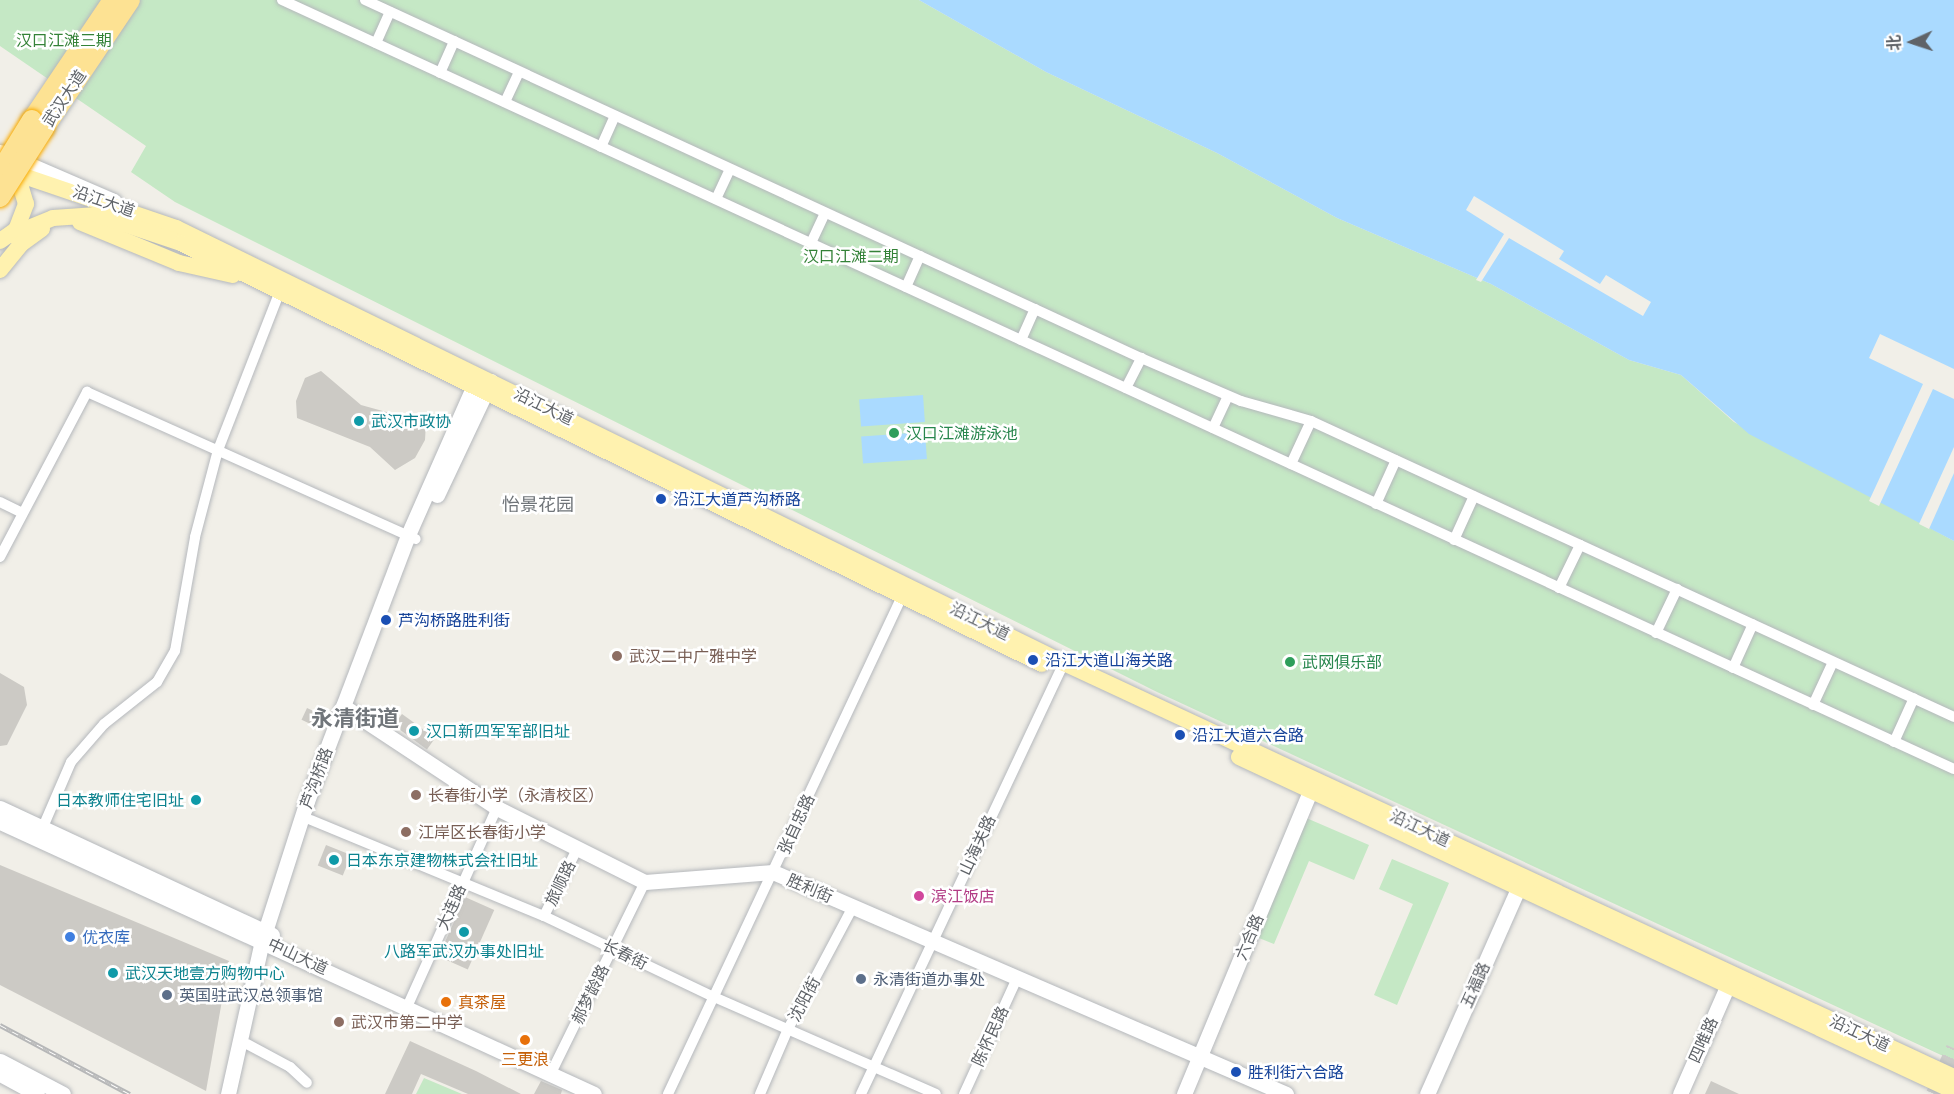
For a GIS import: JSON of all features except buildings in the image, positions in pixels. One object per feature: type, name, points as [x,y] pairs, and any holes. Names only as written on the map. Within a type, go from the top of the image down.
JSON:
[{"type":"highway","name":"武汉大道","points":[[2,169],[113,0]]},
{"type":"highway","name":"武汉大道","points":[[0,197],[130,0]]},
{"type":"main road","points":[[0,152],[125,207]]},
{"type":"main road","name":"沿江大道","points":[[2,169],[125,207],[904,591],[1948,1085]]},
{"type":"main road","points":[[2,169],[25,197],[23,218],[6,238]]},
{"type":"main road","name":"沿江大道","points":[[6,238],[60,219],[86,215],[119,220],[255,279],[482,383]]},
{"type":"main road","points":[[0,270],[30,236],[60,219]]},
{"type":"main road","name":"芦沟桥路","points":[[228,1094],[268,937],[348,707],[412,537],[482,383]]},
{"type":"main road","points":[[348,707],[497,808],[645,882]]},
{"type":"main road","name":"芦沟桥路","points":[[237,1094],[268,937],[348,707]]},
{"type":"main road","name":"六合路","points":[[1184,1094],[1313,785]]},
{"type":"main road","name":"中山大道","points":[[0,808],[40,833],[268,937],[407,1007],[594,1094]]},
{"type":"main road","name":"中山大道","points":[[0,822],[40,833]]},
{"type":"main road","name":"胜利街","points":[[645,882],[773,872],[1286,1094]]},
{"type":"main road","name":"沿江大道","points":[[1521,882],[1727,987],[1948,1085]]},
{"type":"main road","name":"五福路","points":[[1427,1094],[1521,882]]},
{"type":"main road","name":"四唯路","points":[[1680,1094],[1727,987]]},
{"type":"main road","points":[[0,1061],[63,1094]]},
{"type":"main road","points":[[0,1074],[37,1094]]},
{"type":"street","points":[[282,0],[1954,769]]},
{"type":"street","points":[[365,0],[1141,358],[1228,396],[1311,421],[1954,717]]},
{"type":"street","points":[[376,43],[390,12]]},
{"type":"street","points":[[440,73],[454,41]]},
{"type":"street","points":[[505,102],[519,72]]},
{"type":"street","points":[[601,147],[615,116]]},
{"type":"street","points":[[716,200],[730,169]]},
{"type":"street","points":[[811,243],[825,213]]},
{"type":"street","points":[[906,287],[920,256]]},
{"type":"street","points":[[40,833],[71,762],[104,724],[157,681],[175,651],[195,537],[218,450],[280,291]]},
{"type":"street","points":[[1021,340],[1035,309]]},
{"type":"street","points":[[1126,388],[1141,358]]},
{"type":"street","points":[[0,557],[87,392],[412,537]]},
{"type":"street","points":[[1213,428],[1228,396]]},
{"type":"street","points":[[1291,464],[1311,421]]},
{"type":"street","points":[[1376,504],[1396,460]]},
{"type":"street","points":[[1454,540],[1474,496]]},
{"type":"street","points":[[0,502],[23,513]]},
{"type":"street","points":[[1559,588],[1580,545]]},
{"type":"street","points":[[1656,633],[1677,589]]},
{"type":"street","name":"张自忠路","points":[[668,1094],[904,591]]},
{"type":"street","points":[[1733,668],[1753,624]]},
{"type":"street","points":[[1814,705],[1833,662]]},
{"type":"street","name":"山海关路","points":[[861,1094],[1062,667]]},
{"type":"street","points":[[1894,742],[1914,698]]},
{"type":"street","name":"大连路","points":[[407,1007],[461,883],[497,808]]},
{"type":"street","name":"长春街","points":[[310,820],[544,916],[714,998],[875,1065],[936,1094]]},
{"type":"street","name":"旅顺路","points":[[544,916],[577,849]]},
{"type":"street","name":"郝梦龄路","points":[[551,1073],[645,882]]},
{"type":"street","name":"沈阳街","points":[[760,1094],[788,1029],[853,907]]},
{"type":"street","name":"陈怀民路","points":[[964,1094],[1017,978]]},
{"type":"street","points":[[247,1044],[291,1068],[307,1083]]},
{"type":"green space","name":"汉口江滩二期","points":[[0,0],[919,0],[1046,72],[1217,153],[1337,218],[1491,284],[1629,360],[1681,375],[1734,422],[1954,541],[1954,1061],[1157,692],[175,202],[131,172],[146,146],[0,46]]},
{"type":"green space","points":[[1304,817],[1369,845],[1354,880],[1309,861],[1274,944],[1254,936]]},
{"type":"green space","points":[[1392,859],[1449,883],[1397,1005],[1374,995],[1413,904],[1379,889]]},
{"type":"green space","points":[[424,1078],[462,1094],[416,1094]]},
{"type":"water","points":[[919,0],[1954,0],[1954,541],[1749,434],[1681,375],[1629,360],[1491,284],[1337,218],[1217,153],[1046,72]]},
{"type":"water","points":[[923,395],[925,422],[861,426],[859,399]]},
{"type":"water","points":[[925,432],[927,459],[863,463],[861,436]]},
{"type":"pier","points":[[1474,196],[1564,251],[1559,259],[1600,284],[1606,275],[1651,302],[1643,316],[1509,238],[1481,282],[1476,280],[1504,234],[1466,210]]},
{"type":"pier","points":[[1880,334],[1954,369],[1954,399],[1933,389],[1879,506],[1869,501],[1923,384],[1869,358]]},
{"type":"pier","points":[[1954,447],[1954,473],[1929,529],[1919,524]]},
{"type":"tunnel","points":[[1934,1094],[1954,1048]]},
{"type":"railway","points":[[0,1025],[130,1094]]},
{"type":"place","name":"武汉市政协","points":[[359,421]]},
{"type":"place","name":"汉口江滩游泳池","points":[[894,433]]},
{"type":"place","name":"沿江大道芦沟桥路","points":[[661,499]]},
{"type":"place","name":"芦沟桥路胜利街","points":[[386,620]]},
{"type":"place","name":"武汉二中广雅中学","points":[[617,656]]},
{"type":"place","name":"沿江大道山海关路","points":[[1033,660]]},
{"type":"place","name":"武网俱乐部","points":[[1290,662]]},
{"type":"place","name":"汉口新四军军部旧址","points":[[414,731]]},
{"type":"place","name":"沿江大道六合路","points":[[1180,735]]},
{"type":"place","name":"长春街小学（永清校区）","points":[[416,795]]},
{"type":"place","name":"日本教师住宅旧址","points":[[196,800]]},
{"type":"place","name":"江岸区长春街小学","points":[[406,832]]},
{"type":"place","name":"日本东京建物株式会社旧址","points":[[334,860]]},
{"type":"place","name":"滨江饭店","points":[[919,896]]},
{"type":"place","name":"八路军武汉办事处旧址","points":[[464,932]]},
{"type":"place","name":"优衣库","points":[[70,937]]},
{"type":"place","name":"武汉天地壹方购物中心","points":[[113,973]]},
{"type":"place","name":"永清街道办事处","points":[[861,979]]},
{"type":"place","name":"英国驻武汉总领事馆","points":[[167,995]]},
{"type":"place","name":"真茶屋","points":[[446,1002]]},
{"type":"place","name":"武汉市第二中学","points":[[339,1022]]},
{"type":"place","name":"三更浪","points":[[525,1040]]},
{"type":"place","name":"胜利街六合路","points":[[1236,1072]]},
{"type":"district","name":"怡景花园","points":[[538,504]]},
{"type":"district","name":"永清街道","points":[[355,718]]},
{"type":"park label","name":"汉口江滩三期","points":[[64,40]]}]
